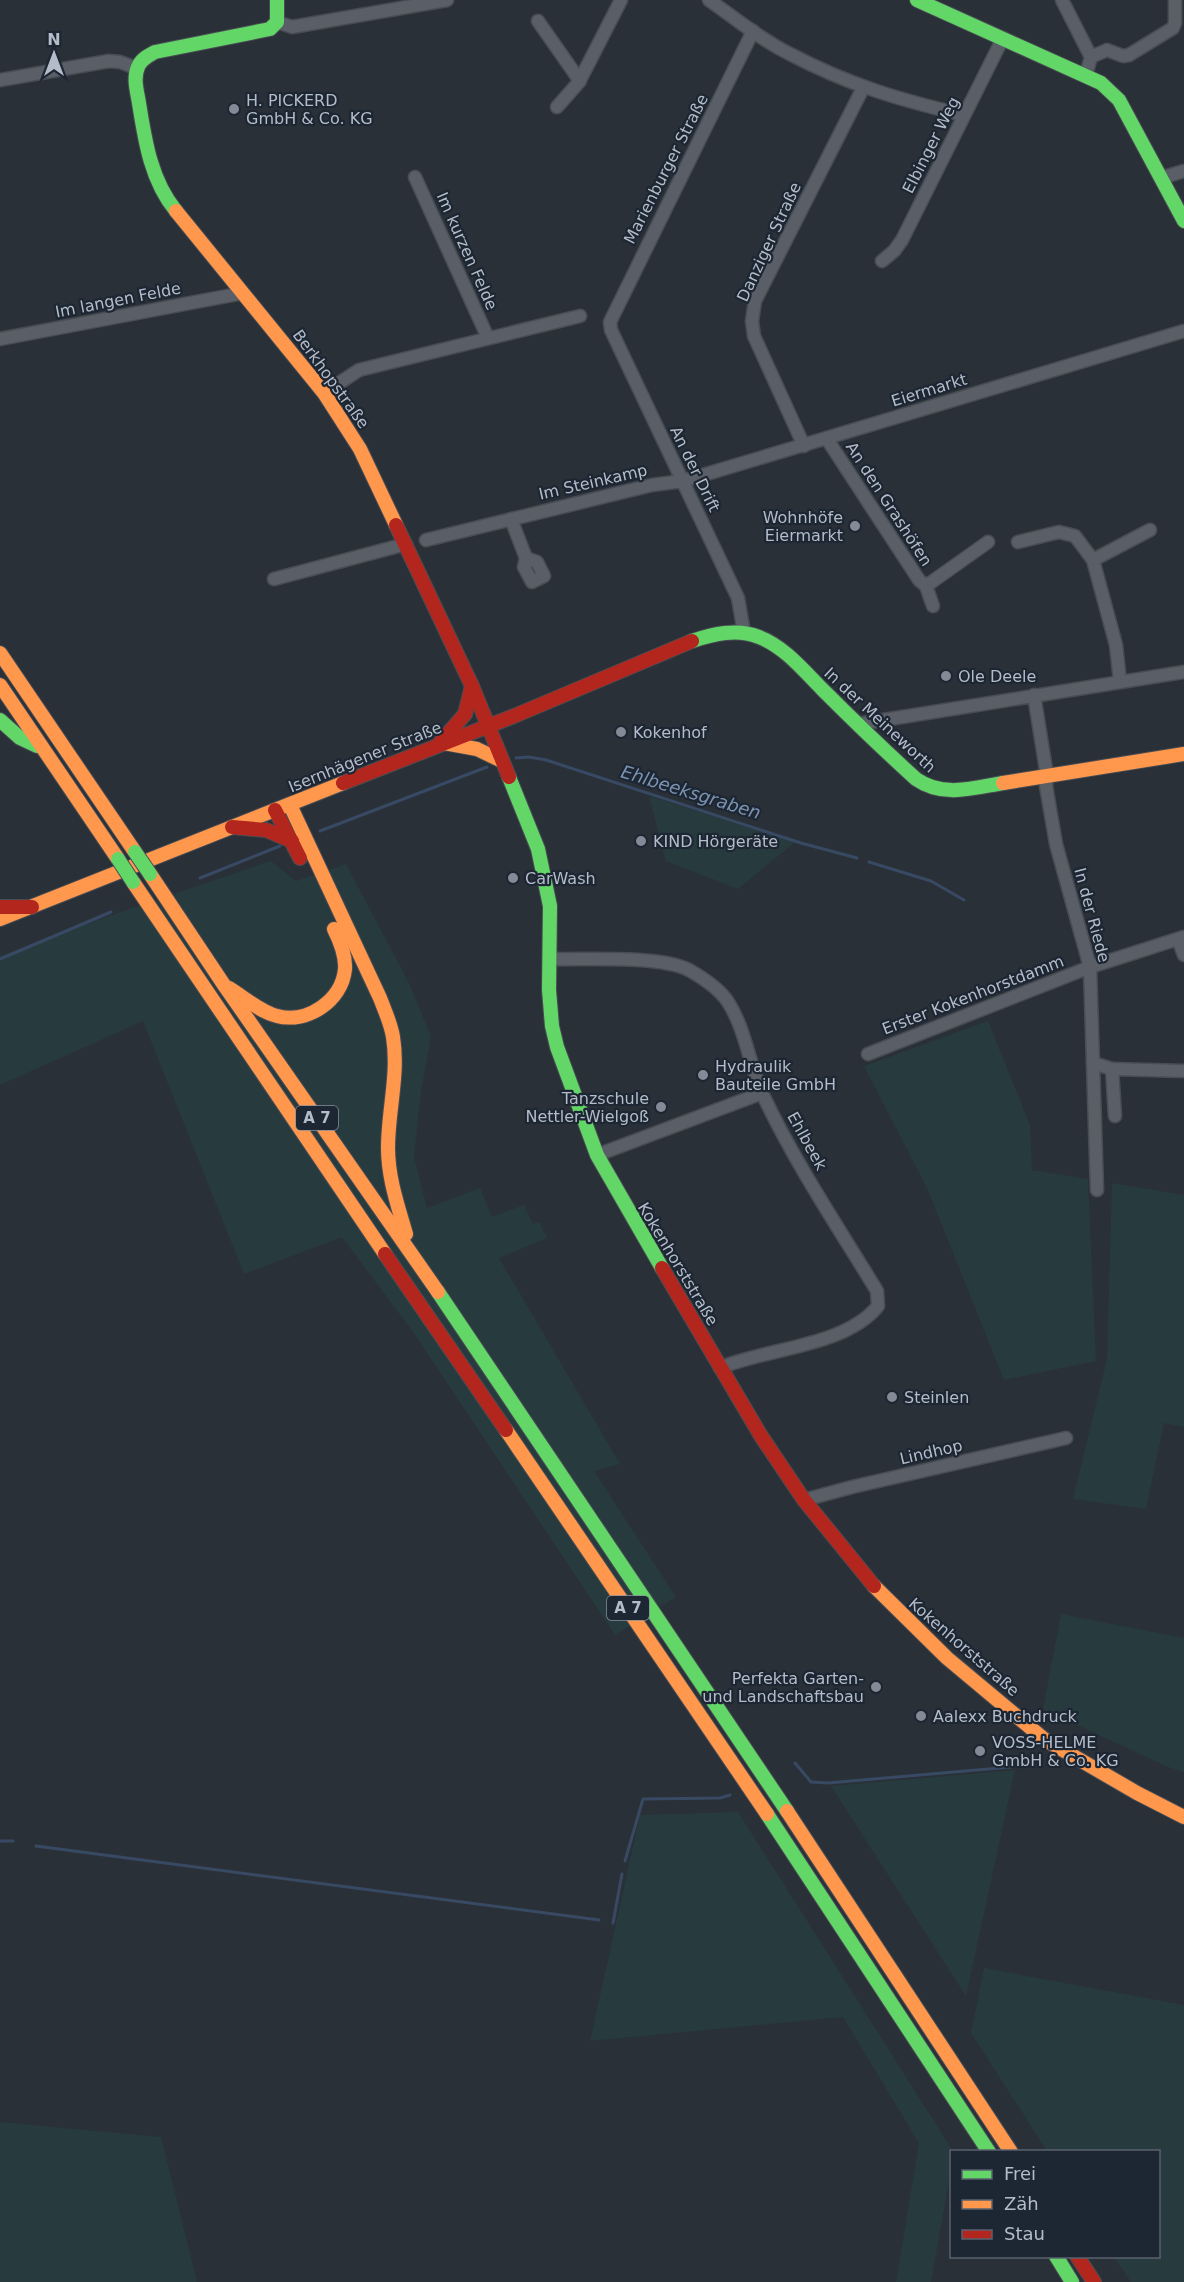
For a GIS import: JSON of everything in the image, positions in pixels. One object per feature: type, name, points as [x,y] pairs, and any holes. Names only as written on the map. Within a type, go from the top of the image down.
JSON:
[{"type":"main road","points":[[136,68],[142,58],[155,52],[270,29],[277,22],[277,0]]},
{"type":"main road","points":[[917,0],[1101,83],[1119,100],[1184,221]]},
{"type":"main road","name":"Berkhopstraße","points":[[136,68],[135,79],[146,148],[170,204],[324,393],[364,456],[472,686],[487,726]]},
{"type":"main road","name":"Isernhägener Straße","points":[[0,920],[440,745],[693,640],[719,633],[744,633]]},
{"type":"main road","name":"In der Meineworth","points":[[744,633],[758,636],[771,643],[806,673],[916,779],[925,786],[939,791],[1184,754]]},
{"type":"main road","name":"A 7","points":[[0,652],[224,985],[411,1252],[854,1910],[1010,2150]]},
{"type":"main road","name":"A 7","points":[[0,685],[259,1070],[707,1726],[988,2150]]},
{"type":"main road","points":[[440,745],[465,714],[472,686]]},
{"type":"main road","points":[[0,720],[20,738],[43,749]]},
{"type":"main road","name":"Kokenhorststraße","points":[[487,726],[533,834],[543,865],[550,906],[550,1010],[557,1047],[597,1155],[628,1212],[761,1436],[804,1500],[876,1589],[947,1658],[1027,1723],[1042,1728],[1058,1739],[1064,1749],[1137,1793],[1184,1817]]},
{"type":"main road","points":[[440,745],[477,749],[502,761]]},
{"type":"main road","points":[[291,805],[380,998],[391,1027],[394,1059],[388,1125],[388,1158],[394,1195],[411,1252]]},
{"type":"main road","points":[[224,985],[264,1011],[291,1018],[317,1012],[334,996],[344,976],[343,950],[275,810]]},
{"type":"main road","points":[[232,827],[266,830],[292,841]]},
{"type":"main road","points":[[0,907],[32,907]]},
{"type":"main road","points":[[1057,2258],[1072,2282]]},
{"type":"main road","points":[[1078,2258],[1094,2282]]},
{"type":"street","points":[[277,22],[292,27],[447,0]]},
{"type":"street","points":[[557,107],[580,81],[621,0]]},
{"type":"street","points":[[709,0],[788,54],[863,88],[906,102],[964,115]]},
{"type":"street","points":[[1062,0],[1091,57]]},
{"type":"street","points":[[1086,75],[1091,57],[1100,51],[1107,50],[1123,56],[1129,55],[1170,31],[1175,23],[1175,0]]},
{"type":"street","points":[[538,21],[580,81]]},
{"type":"street","name":"Marienburger Straße","points":[[610,322],[753,31]]},
{"type":"street","name":"Elbinger Weg","points":[[882,261],[902,240],[1003,38]]},
{"type":"street","points":[[0,80],[109,61],[136,68]]},
{"type":"street","name":"Danziger Straße","points":[[804,446],[754,336],[752,321],[755,301],[863,88]]},
{"type":"street","points":[[1161,178],[1184,171]]},
{"type":"street","name":"Im kurzen Felde","points":[[415,177],[488,338]]},
{"type":"street","name":"Im langen Felde","points":[[0,339],[243,293]]},
{"type":"street","points":[[324,393],[359,370],[580,316]]},
{"type":"street","name":"An der Drift","points":[[610,322],[610,330],[738,598],[744,633]]},
{"type":"street","name":"Eiermarkt","points":[[683,481],[1184,331]]},
{"type":"street","name":"An den Grashöfen","points":[[827,439],[919,580],[926,586],[933,606]]},
{"type":"street","name":"Im Steinkamp","points":[[426,540],[652,485],[683,481]]},
{"type":"street","points":[[511,519],[526,558]]},
{"type":"street","points":[[1093,560],[1150,530]]},
{"type":"street","points":[[1018,542],[1059,532],[1076,536],[1093,560],[1116,645],[1120,681]]},
{"type":"street","name":"An den Grashöfen","points":[[926,586],[988,542]]},
{"type":"street","points":[[274,579],[406,544]]},
{"type":"street","points":[[858,724],[1184,672]]},
{"type":"street","name":"In der Riede","points":[[1034,695],[1056,844],[1090,967],[1097,1190]]},
{"type":"street","points":[[1181,938],[1184,955]]},
{"type":"street","name":"Erster Kokenhorstdamm","points":[[868,1054],[1090,967],[1181,938]]},
{"type":"street","name":"Ehlbeek","points":[[550,959],[661,962],[687,969],[707,981],[723,996],[732,1010],[762,1093],[799,1161],[877,1291],[878,1306],[872,1314],[860,1322],[819,1342],[753,1356],[720,1368]]},
{"type":"street","points":[[1093,1063],[1112,1069],[1184,1071]]},
{"type":"street","points":[[1112,1069],[1115,1116]]},
{"type":"street","points":[[597,1155],[762,1093]]},
{"type":"street","name":"Lindhop","points":[[804,1500],[1066,1438]]},
{"type":"green space","points":[[649,796],[795,842],[738,889],[666,861]]},
{"type":"green space","points":[[271,861],[296,881],[346,864],[409,983],[431,1036],[421,1091],[414,1157],[427,1208],[480,1188],[492,1217],[524,1205],[533,1224],[539,1222],[547,1238],[499,1258],[620,1464],[594,1471],[676,1597],[615,1635],[416,1336],[342,1237],[244,1274],[143,1021],[0,1085],[0,956]]},
{"type":"green space","points":[[988,1021],[1030,1125],[1032,1170],[1088,1179],[1096,1361],[1004,1380],[927,1188],[864,1066]]},
{"type":"green space","points":[[1112,1183],[1184,1195],[1184,1427],[1164,1423],[1146,1509],[1073,1499],[1107,1359]]},
{"type":"green space","points":[[1061,1614],[1184,1638],[1184,1772],[1168,1767],[1043,1709]]},
{"type":"green space","points":[[1015,1770],[966,1996],[831,1786]]},
{"type":"green space","points":[[738,1812],[952,2150],[950,2150],[950,2176],[931,2282],[896,2282],[919,2143],[843,2017],[590,2041],[640,1815]]},
{"type":"green space","points":[[984,1968],[1184,2005],[1184,2282],[1131,2282],[1115,2258],[1160,2258],[1160,2150],[1046,2150],[971,2033]]},
{"type":"green space","points":[[0,2122],[161,2137],[197,2282],[0,2282]]},
{"type":"waterway","name":"Ehlbeeksgraben","points":[[516,758],[529,757],[546,760],[801,843],[857,858]]},
{"type":"waterway","name":"Ehlbeeksgraben","points":[[320,831],[487,767]]},
{"type":"waterway","name":"Ehlbeeksgraben","points":[[200,878],[280,846]]},
{"type":"waterway","name":"Ehlbeeksgraben","points":[[869,862],[931,881],[964,900]]},
{"type":"waterway","name":"Ehlbeeksgraben","points":[[0,959],[111,912]]},
{"type":"waterway","points":[[795,1763],[811,1782],[828,1783],[1011,1767]]},
{"type":"waterway","points":[[625,1861],[643,1799],[720,1798],[730,1795]]},
{"type":"waterway","points":[[0,1841],[13,1841]]},
{"type":"waterway","points":[[36,1846],[599,1920]]},
{"type":"waterway","points":[[613,1923],[622,1874]]},
{"type":"traffic: fast","points":[[176,211],[167,199],[150,160],[136,85],[139,64],[155,52],[270,29],[277,22],[277,0]]},
{"type":"traffic: fast","points":[[917,0],[1101,83],[1119,100],[1184,221]]},
{"type":"traffic: fast","points":[[692,641],[734,632],[751,634],[768,641],[794,660],[892,757],[926,785],[958,790],[1003,783]]},
{"type":"traffic: fast","points":[[0,720],[20,738],[37,746]]},
{"type":"traffic: fast","points":[[509,777],[538,849],[550,906],[549,990],[552,1026],[557,1047],[597,1155],[662,1268]]},
{"type":"traffic: fast","points":[[135,852],[150,874]]},
{"type":"traffic: fast","points":[[118,859],[133,882]]},
{"type":"traffic: fast","points":[[438,1292],[787,1811]]},
{"type":"traffic: fast","points":[[767,1814],[988,2150]]},
{"type":"traffic: fast","points":[[1057,2258],[1072,2282]]},
{"type":"traffic: slow","points":[[176,211],[324,393],[360,449],[396,525]]},
{"type":"traffic: slow","points":[[0,653],[135,852]]},
{"type":"traffic: slow","points":[[0,685],[118,859]]},
{"type":"traffic: slow","points":[[444,743],[477,749],[502,761]]},
{"type":"traffic: slow","points":[[1003,783],[1184,754]]},
{"type":"traffic: slow","points":[[0,919],[343,783]]},
{"type":"traffic: slow","points":[[290,805],[380,998],[391,1027],[395,1065],[388,1134],[388,1159],[394,1192],[406,1234]]},
{"type":"traffic: slow","points":[[150,874],[224,985],[438,1292]]},
{"type":"traffic: slow","points":[[133,882],[385,1254]]},
{"type":"traffic: slow","points":[[229,988],[258,1008],[277,1016],[300,1017],[321,1008],[337,991],[345,969],[344,953],[334,929]]},
{"type":"traffic: slow","points":[[506,1430],[767,1814]]},
{"type":"traffic: slow","points":[[874,1586],[947,1658],[1044,1739],[1137,1793],[1184,1817]]},
{"type":"traffic: slow","points":[[787,1811],[1010,2150]]},
{"type":"traffic: jam","points":[[396,525],[472,686],[509,777]]},
{"type":"traffic: jam","points":[[343,783],[514,716],[692,641]]},
{"type":"traffic: jam","points":[[439,744],[465,714],[472,686]]},
{"type":"traffic: jam","points":[[275,810],[300,858]]},
{"type":"traffic: jam","points":[[232,827],[266,830],[292,841]]},
{"type":"traffic: jam","points":[[0,907],[32,907]]},
{"type":"traffic: jam","points":[[385,1254],[506,1430]]},
{"type":"traffic: jam","points":[[662,1268],[761,1436],[804,1500],[874,1586]]},
{"type":"traffic: jam","points":[[1078,2258],[1094,2282]]},
{"type":"place","name":"H. PICKERD GmbH & Co. KG","points":[[234,109]]},
{"type":"place","name":"Wohnhöfe Eiermarkt","points":[[855,526]]},
{"type":"place","name":"Ole Deele","points":[[946,676]]},
{"type":"place","name":"Kokenhof","points":[[621,732]]},
{"type":"place","name":"KIND Hörgeräte","points":[[641,841]]},
{"type":"place","name":"CarWash","points":[[513,878]]},
{"type":"place","name":"Hydraulik Bauteile GmbH","points":[[703,1075]]},
{"type":"place","name":"Tanzschule Nettler-Wielgoß","points":[[661,1107]]},
{"type":"place","name":"Steinlen","points":[[892,1397]]},
{"type":"place","name":"Perfekta Garten- und Landschaftsbau","points":[[876,1687]]},
{"type":"place","name":"Aalexx Buchdruck","points":[[921,1716]]},
{"type":"place","name":"VOSS-HELME GmbH & Co. KG","points":[[980,1751]]}]
